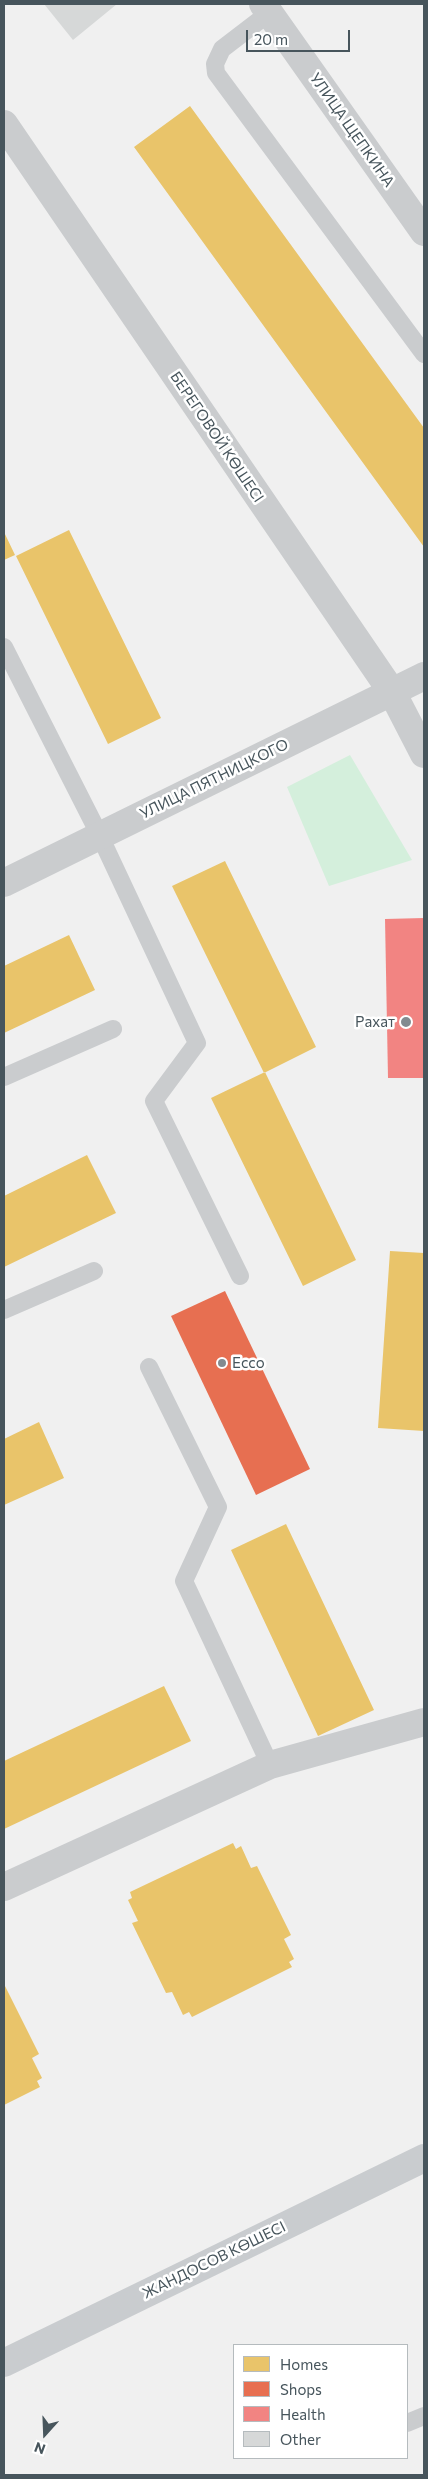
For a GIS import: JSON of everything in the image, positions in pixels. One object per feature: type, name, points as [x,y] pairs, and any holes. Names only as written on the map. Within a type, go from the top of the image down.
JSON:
[{"type":"main road","name":"ЖАНДОСОВ КӨШЕСІ","points":[[4,2363],[424,2158]]},
{"type":"street","name":"УЛИЦА ЩЕПКИНА","points":[[266,8],[424,232]]},
{"type":"street","name":"БЕРЕГОВОЙ КӨШЕСІ","points":[[4,124],[392,692],[424,754]]},
{"type":"street","name":"УЛИЦА ПЯТНИЦКОГО","points":[[4,883],[424,676]]},
{"type":"street","points":[[4,1887],[270,1765],[424,1722]]},
{"type":"lane","points":[[266,8],[222,49],[215,64],[216,73],[424,354]]},
{"type":"lane","points":[[4,647],[100,836],[197,1043],[154,1101],[240,1276]]},
{"type":"lane","points":[[4,1077],[113,1030]]},
{"type":"lane","points":[[4,1310],[94,1271]]},
{"type":"lane","points":[[149,1367],[218,1507],[184,1581],[270,1765]]},
{"type":"lane","points":[[408,2423],[424,2416]]},
{"type":"green space","points":[[350,755],[412,860],[329,886],[287,787]]},
{"type":"building: Homes","points":[[190,106],[424,428],[424,547],[134,147]]},
{"type":"building: Homes","points":[[69,530],[161,718],[108,744],[16,556]]},
{"type":"building: Homes","points":[[4,532],[15,555],[4,560]]},
{"type":"building: Homes","points":[[225,861],[316,1047],[264,1073],[172,886]]},
{"type":"building: Homes","points":[[69,935],[95,990],[4,1033],[4,966]]},
{"type":"building: Homes","points":[[265,1072],[356,1260],[303,1286],[211,1098]]},
{"type":"building: Homes","points":[[87,1155],[116,1213],[4,1267],[4,1196]]},
{"type":"building: Homes","points":[[390,1251],[424,1253],[424,1431],[378,1428]]},
{"type":"building: Homes","points":[[39,1422],[64,1478],[4,1505],[4,1439]]},
{"type":"building: Homes","points":[[286,1524],[374,1710],[318,1736],[231,1550]]},
{"type":"building: Homes","points":[[164,1686],[191,1741],[4,1829],[4,1761]]},
{"type":"building: Homes","points":[[233,1843],[236,1849],[241,1846],[251,1868],[257,1866],[291,1935],[284,1939],[294,1959],[289,1962],[292,1967],[192,2017],[189,2012],[183,2015],[172,1992],[166,1993],[132,1923],[138,1921],[128,1900],[132,1898],[130,1892]]},
{"type":"building: Homes","points":[[4,1984],[39,2054],[32,2058],[42,2078],[37,2081],[40,2087],[4,2105]]},
{"type":"building: Shops","points":[[225,1291],[310,1469],[256,1495],[171,1316]]},
{"type":"building: Health","name":"Рахат","points":[[424,918],[424,1078],[388,1078],[385,919]]},
{"type":"building: Other","points":[[44,4],[117,4],[73,40]]},
{"type":"place","name":"Рахат","points":[[406,1022]]},
{"type":"place","name":"Ecco","points":[[222,1363]]}]
